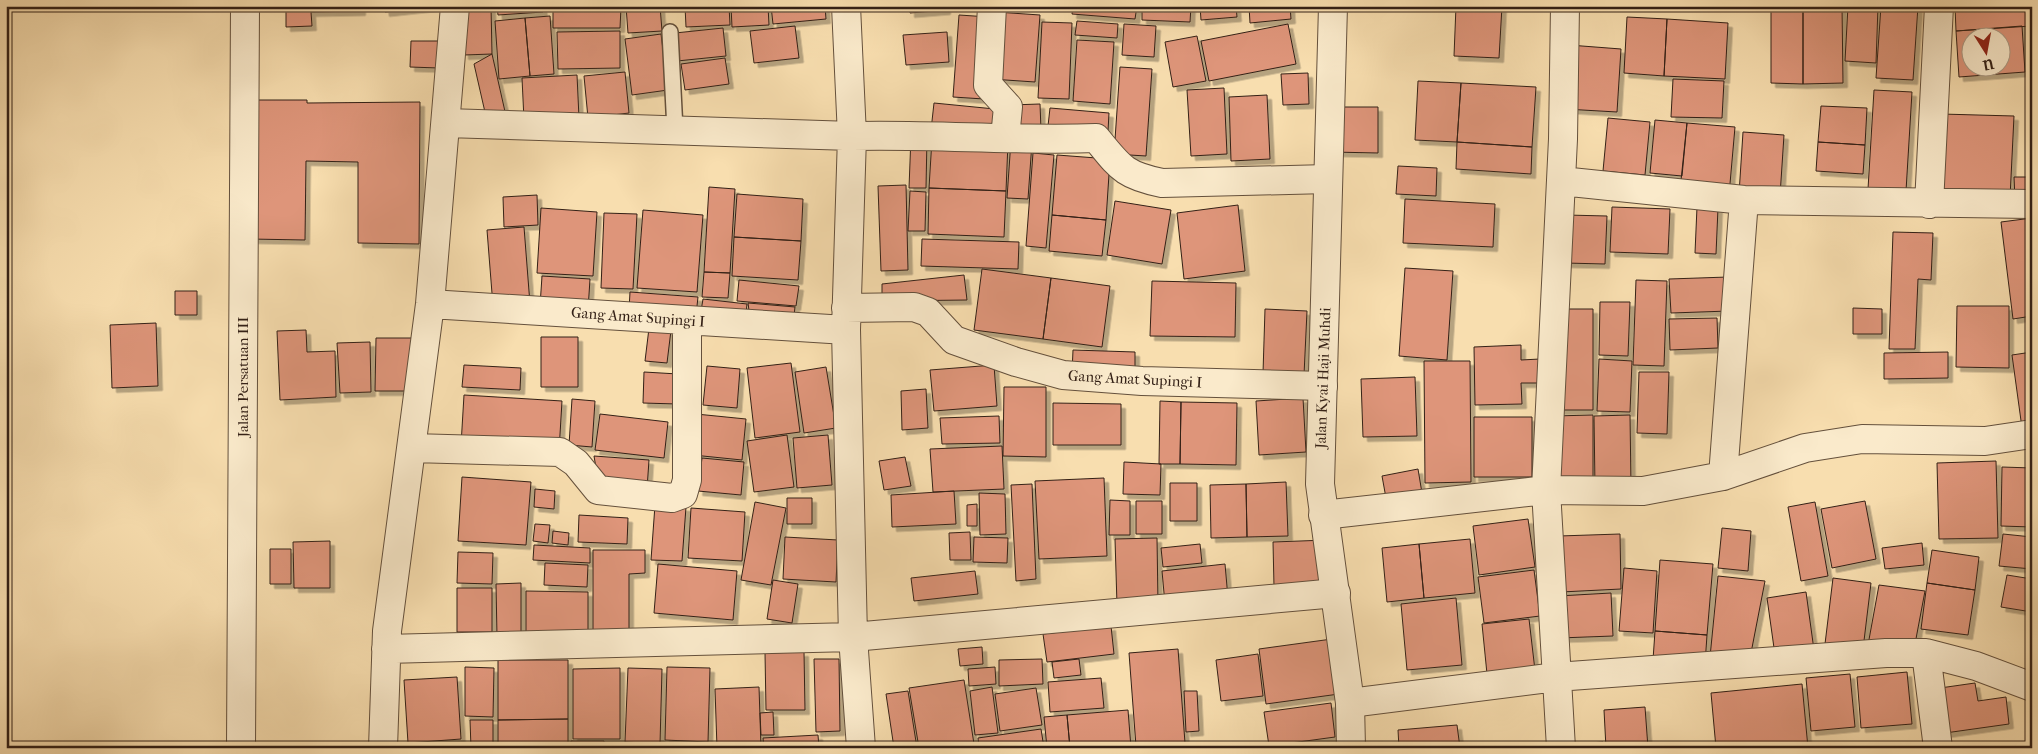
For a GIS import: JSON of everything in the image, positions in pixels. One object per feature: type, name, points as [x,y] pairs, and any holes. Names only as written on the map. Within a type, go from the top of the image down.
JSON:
[{"type":"street","name":"Jalan Persatuan III","points":[[241,748],[245,6]]},
{"type":"street","points":[[383,748],[386,649],[430,304],[455,6]]},
{"type":"street","points":[[846,6],[852,136],[846,319],[853,637],[860,748]]},
{"type":"street","points":[[992,6],[988,85],[1008,107],[1005,138]]},
{"type":"street","name":"Jalan Kyai Haji Muhdi","points":[[1333,6],[1320,484],[1350,703],[1351,748]]},
{"type":"street","points":[[1561,748],[1546,490],[1561,182],[1565,6]]},
{"type":"street","points":[[1929,204],[1939,6]]},
{"type":"street","points":[[446,123],[852,136],[918,134],[1039,140],[1096,138],[1120,168],[1137,178],[1162,183],[1328,179]]},
{"type":"street","points":[[1561,182],[1744,200],[2032,204]]},
{"type":"street","points":[[1724,476],[1744,200]]},
{"type":"street","name":"Gang Amat Supingi I","points":[[430,304],[687,320],[846,319],[914,307],[928,312],[954,340],[1016,362],[1063,375],[1142,381],[1322,386]]},
{"type":"street","points":[[412,448],[560,452],[576,463],[598,490],[672,498],[683,494],[687,480],[687,320]]},
{"type":"street","points":[[1323,515],[1546,490],[1643,491],[1724,476],[1805,448],[1862,438],[1985,441],[2032,434]]},
{"type":"street","points":[[386,649],[853,637],[1336,593]]},
{"type":"street","points":[[1350,703],[1556,677],[1886,653],[1926,653],[1976,666],[2032,687]]},
{"type":"street","points":[[1926,653],[1938,748]]},
{"type":"lane","points":[[670,32],[676,130]]},
{"type":"building","points":[[286,6],[361,6],[361,11],[311,12],[312,26],[286,27]]},
{"type":"building","points":[[384,6],[440,6],[385,12]]},
{"type":"building","points":[[463,6],[491,6],[492,54],[464,55]]},
{"type":"building","points":[[497,6],[542,6],[543,12],[498,15]]},
{"type":"building","points":[[553,6],[621,7],[620,28],[553,28]]},
{"type":"building","points":[[626,6],[660,6],[662,31],[628,33]]},
{"type":"building","points":[[685,6],[729,6],[730,25],[686,27]]},
{"type":"building","points":[[731,6],[768,6],[769,25],[732,27]]},
{"type":"building","points":[[771,6],[825,6],[826,19],[773,24]]},
{"type":"building","points":[[910,6],[946,6],[946,10],[910,13]]},
{"type":"building","points":[[1073,6],[1137,6],[1135,19],[1072,14]]},
{"type":"building","points":[[1142,6],[1191,6],[1190,22],[1142,20]]},
{"type":"building","points":[[1200,6],[1236,6],[1237,17],[1201,20]]},
{"type":"building","points":[[1249,6],[1290,6],[1291,19],[1250,23]]},
{"type":"building","points":[[1456,6],[1502,6],[1499,58],[1454,56]]},
{"type":"building","points":[[1771,6],[1803,6],[1803,84],[1771,83]]},
{"type":"building","points":[[1803,6],[1842,6],[1843,83],[1803,84]]},
{"type":"building","points":[[1848,6],[1878,6],[1876,63],[1845,61]]},
{"type":"building","points":[[1881,6],[1918,6],[1913,80],[1876,78]]},
{"type":"building","points":[[1955,6],[2032,6],[2030,8],[2031,26],[1960,28],[1960,31],[1956,31]]},
{"type":"building","points":[[996,12],[1040,15],[1035,82],[991,79]]},
{"type":"building","points":[[959,15],[989,17],[984,99],[953,97]]},
{"type":"building","points":[[550,16],[554,74],[530,76],[525,18]]},
{"type":"building","points":[[1627,17],[1667,19],[1664,76],[1624,73]]},
{"type":"building","points":[[525,18],[530,76],[499,79],[495,21]]},
{"type":"building","points":[[1667,19],[1728,23],[1725,79],[1664,76]]},
{"type":"building","points":[[1077,21],[1118,24],[1117,38],[1075,35]]},
{"type":"building","points":[[1042,22],[1072,23],[1069,99],[1038,98]]},
{"type":"building","points":[[1124,24],[1156,26],[1154,57],[1122,55]]},
{"type":"building","points":[[1288,24],[1296,64],[1209,81],[1201,41]]},
{"type":"building","points":[[795,26],[799,58],[754,63],[750,31]]},
{"type":"building","points":[[2022,26],[2025,72],[2010,73],[2010,28],[1996,28]]},
{"type":"building","points":[[723,28],[726,56],[677,61],[675,33]]},
{"type":"building","points":[[620,31],[620,68],[558,69],[557,32]]},
{"type":"building","points":[[1956,31],[1960,31],[1960,77]]},
{"type":"building","points":[[947,32],[949,62],[906,65],[903,35]]},
{"type":"building","points":[[661,34],[668,90],[632,95],[625,39]]},
{"type":"building","points":[[1197,36],[1206,81],[1173,87],[1165,42]]},
{"type":"building","points":[[1077,40],[1114,42],[1110,104],[1073,101]]},
{"type":"building","points":[[411,41],[440,41],[439,68],[410,67]]},
{"type":"building","points":[[1569,45],[1621,49],[1617,112],[1565,109]]},
{"type":"building","points":[[492,54],[506,116],[487,121],[474,64]]},
{"type":"building","points":[[725,58],[729,84],[685,90],[681,64]]},
{"type":"building","points":[[1120,67],[1152,69],[1146,156],[1114,154]]},
{"type":"building","points":[[625,72],[629,113],[588,118],[584,76]]},
{"type":"building","points":[[1308,73],[1309,104],[1283,105],[1281,74]]},
{"type":"building","points":[[577,75],[579,118],[524,120],[522,78]]},
{"type":"building","points":[[1673,79],[1724,81],[1722,118],[1671,117]]},
{"type":"building","points":[[1418,81],[1461,83],[1457,142],[1415,140]]},
{"type":"building","points":[[1461,83],[1536,87],[1532,147],[1457,142]]},
{"type":"building","points":[[1224,88],[1227,154],[1191,156],[1187,90]]},
{"type":"building","points":[[1874,90],[1912,92],[1906,191],[1868,189]]},
{"type":"building","points":[[1267,95],[1270,159],[1231,161],[1229,97]]},
{"type":"building","points":[[252,100],[307,100],[307,103],[420,102],[419,244],[358,243],[358,162],[306,161],[305,240],[250,239]]},
{"type":"building","points":[[934,103],[1005,110],[1004,136],[931,130]]},
{"type":"building","points":[[1040,104],[1041,130],[1010,130],[1010,105]]},
{"type":"building","points":[[1821,106],[1867,108],[1865,145],[1818,142]]},
{"type":"building","points":[[1332,107],[1378,107],[1378,153],[1332,152]]},
{"type":"building","points":[[1050,108],[1109,113],[1108,131],[1048,126]]},
{"type":"building","points":[[1941,114],[2014,116],[2010,198],[1938,196]]},
{"type":"building","points":[[2029,117],[2032,117],[2031,172]]},
{"type":"building","points":[[1608,118],[1650,122],[1645,175],[1603,171]]},
{"type":"building","points":[[1655,120],[1687,123],[1682,176],[1650,173]]},
{"type":"building","points":[[1687,123],[1735,127],[1729,195],[1680,190]]},
{"type":"building","points":[[1743,132],[1784,135],[1780,196],[1739,194]]},
{"type":"building","points":[[911,136],[927,137],[926,188],[909,188]]},
{"type":"building","points":[[932,139],[1008,142],[1006,191],[929,188]]},
{"type":"building","points":[[1011,140],[1032,142],[1028,199],[1007,198]]},
{"type":"building","points":[[1457,142],[1532,147],[1531,174],[1456,169]]},
{"type":"building","points":[[1818,142],[1865,145],[1863,174],[1816,171]]},
{"type":"building","points":[[1033,153],[1054,155],[1046,248],[1026,246]]},
{"type":"building","points":[[1057,155],[1110,159],[1106,220],[1052,215]]},
{"type":"building","points":[[1398,166],[1437,168],[1436,196],[1396,194]]},
{"type":"building","points":[[2014,177],[2032,177],[2032,199],[2015,200]]},
{"type":"building","points":[[906,185],[908,270],[881,271],[878,186]]},
{"type":"building","points":[[709,187],[735,189],[730,273],[704,272]]},
{"type":"building","points":[[929,188],[1006,191],[1004,237],[928,234]]},
{"type":"building","points":[[910,191],[926,192],[925,231],[908,231]]},
{"type":"building","points":[[737,194],[803,199],[801,241],[734,237]]},
{"type":"building","points":[[537,195],[538,225],[504,227],[503,197]]},
{"type":"building","points":[[1405,199],[1495,204],[1493,247],[1403,243]]},
{"type":"building","points":[[1115,201],[1171,210],[1162,264],[1107,255]]},
{"type":"building","points":[[1238,205],[1245,271],[1184,279],[1177,213]]},
{"type":"building","points":[[1612,207],[1670,209],[1668,254],[1610,252]]},
{"type":"building","points":[[1697,207],[1718,208],[1716,254],[1695,253]]},
{"type":"building","points":[[541,208],[597,212],[593,276],[537,273]]},
{"type":"building","points":[[643,210],[703,215],[697,292],[637,288]]},
{"type":"building","points":[[604,213],[637,214],[633,289],[601,288]]},
{"type":"building","points":[[1052,215],[1106,220],[1102,256],[1049,251]]},
{"type":"building","points":[[1566,215],[1607,216],[1605,264],[1565,263]]},
{"type":"building","points":[[2032,218],[2032,316],[2013,319],[2001,222]]},
{"type":"building","points":[[524,227],[530,304],[493,306],[487,230]]},
{"type":"building","points":[[1893,232],[1933,233],[1931,280],[1918,279],[1915,349],[1889,349]]},
{"type":"building","points":[[734,237],[801,241],[798,280],[732,276]]},
{"type":"building","points":[[922,239],[1019,242],[1018,269],[921,266]]},
{"type":"building","points":[[1405,268],[1453,271],[1447,360],[1399,356]]},
{"type":"building","points":[[982,269],[1051,278],[1043,339],[974,330]]},
{"type":"building","points":[[704,272],[730,273],[728,298],[702,297]]},
{"type":"building","points":[[964,275],[967,300],[882,301],[882,284]]},
{"type":"building","points":[[542,276],[590,279],[588,310],[540,306]]},
{"type":"building","points":[[1728,277],[1729,311],[1671,313],[1669,279]]},
{"type":"building","points":[[1051,278],[1110,286],[1102,347],[1043,339]]},
{"type":"building","points":[[739,280],[799,286],[796,306],[737,301]]},
{"type":"building","points":[[1636,280],[1667,281],[1664,366],[1633,365]]},
{"type":"building","points":[[1152,281],[1236,283],[1235,337],[1150,336]]},
{"type":"building","points":[[175,291],[197,291],[197,315],[175,315]]},
{"type":"building","points":[[630,292],[698,297],[696,315],[629,310]]},
{"type":"building","points":[[703,299],[747,304],[745,322],[700,317]]},
{"type":"building","points":[[1600,302],[1630,302],[1628,356],[1599,355]]},
{"type":"building","points":[[748,303],[795,307],[793,324],[750,318]]},
{"type":"building","points":[[1957,306],[2009,306],[2009,368],[1956,367]]},
{"type":"building","points":[[1853,308],[1882,309],[1882,334],[1853,334]]},
{"type":"building","points":[[1265,309],[1307,311],[1304,375],[1263,373]]},
{"type":"building","points":[[1558,309],[1593,309],[1593,410],[1558,410]]},
{"type":"building","points":[[1717,318],[1718,348],[1670,350],[1669,319]]},
{"type":"building","points":[[650,320],[672,322],[667,363],[645,361]]},
{"type":"building","points":[[156,323],[158,386],[112,388],[110,325]]},
{"type":"building","points":[[306,330],[307,352],[335,351],[336,397],[280,400],[277,331]]},
{"type":"building","points":[[541,337],[578,337],[578,387],[541,387]]},
{"type":"building","points":[[376,338],[412,338],[411,391],[375,391]]},
{"type":"building","points":[[370,342],[371,392],[340,393],[337,343]]},
{"type":"building","points":[[1521,345],[1521,360],[1540,359],[1540,383],[1521,383],[1522,404],[1475,405],[1474,347]]},
{"type":"building","points":[[1073,350],[1135,352],[1135,376],[1072,373]]},
{"type":"building","points":[[1948,352],[1948,378],[1884,379],[1884,353]]},
{"type":"building","points":[[2032,352],[2032,427],[2022,428],[2012,355]]},
{"type":"building","points":[[1599,359],[1632,361],[1630,412],[1597,411]]},
{"type":"building","points":[[1424,361],[1470,361],[1471,482],[1425,483]]},
{"type":"building","points":[[791,363],[800,432],[755,438],[747,368]]},
{"type":"building","points":[[464,365],[521,368],[520,390],[462,387]]},
{"type":"building","points":[[994,365],[997,406],[934,411],[930,370]]},
{"type":"building","points":[[707,366],[740,369],[737,408],[703,405]]},
{"type":"building","points":[[826,367],[836,428],[804,433],[795,372]]},
{"type":"building","points":[[644,372],[678,374],[677,404],[643,403]]},
{"type":"building","points":[[1639,372],[1669,372],[1667,434],[1637,433]]},
{"type":"building","points":[[1415,377],[1417,436],[1363,437],[1361,379]]},
{"type":"building","points":[[1004,387],[1046,387],[1046,457],[1003,456]]},
{"type":"building","points":[[926,389],[928,428],[902,430],[901,391]]},
{"type":"building","points":[[464,395],[562,401],[559,451],[461,445]]},
{"type":"building","points":[[1303,398],[1306,452],[1259,455],[1256,401]]},
{"type":"building","points":[[572,399],[595,401],[592,447],[569,445]]},
{"type":"building","points":[[1160,401],[1181,402],[1180,464],[1159,464]]},
{"type":"building","points":[[1181,402],[1237,403],[1236,465],[1180,464]]},
{"type":"building","points":[[1053,403],[1121,404],[1121,445],[1053,445]]},
{"type":"building","points":[[600,414],[668,422],[664,458],[595,450]]},
{"type":"building","points":[[696,414],[746,419],[742,460],[693,455]]},
{"type":"building","points":[[1593,415],[1593,487],[1553,486],[1553,416]]},
{"type":"building","points":[[1630,415],[1631,486],[1595,487],[1594,416]]},
{"type":"building","points":[[999,416],[1000,443],[942,444],[940,418]]},
{"type":"building","points":[[1474,417],[1532,417],[1532,477],[1474,477]]},
{"type":"building","points":[[787,435],[794,487],[754,492],[747,441]]},
{"type":"building","points":[[828,435],[832,485],[797,488],[793,438]]},
{"type":"building","points":[[1002,446],[1004,489],[933,492],[930,449]]},
{"type":"building","points":[[594,456],[649,460],[647,489],[598,480]]},
{"type":"building","points":[[905,457],[911,486],[884,490],[879,461]]},
{"type":"building","points":[[702,458],[744,462],[741,495],[698,491]]},
{"type":"building","points":[[1996,461],[1998,538],[1939,539],[1937,463]]},
{"type":"building","points":[[1124,462],[1161,464],[1160,495],[1123,494]]},
{"type":"building","points":[[2002,467],[2032,468],[2032,527],[2001,526]]},
{"type":"building","points":[[1418,469],[1422,493],[1386,498],[1382,476]]},
{"type":"building","points":[[462,477],[531,482],[526,545],[458,541]]},
{"type":"building","points":[[1104,478],[1107,556],[1039,559],[1035,481]]},
{"type":"building","points":[[1286,482],[1288,536],[1247,537],[1246,484]]},
{"type":"building","points":[[1170,483],[1197,483],[1197,521],[1170,521]]},
{"type":"building","points":[[1032,484],[1036,579],[1016,581],[1011,485]]},
{"type":"building","points":[[1246,484],[1247,537],[1211,538],[1210,485]]},
{"type":"building","points":[[535,489],[555,491],[554,509],[534,507]]},
{"type":"building","points":[[954,491],[956,524],[892,527],[891,495]]},
{"type":"building","points":[[979,493],[1005,494],[1006,534],[980,535]]},
{"type":"building","points":[[787,498],[812,498],[812,524],[787,524]]},
{"type":"building","points":[[1110,500],[1130,501],[1130,535],[1109,535]]},
{"type":"building","points":[[1136,501],[1162,501],[1162,534],[1136,534]]},
{"type":"building","points":[[1865,501],[1876,559],[1832,568],[1821,509]]},
{"type":"building","points":[[755,502],[786,508],[771,585],[741,580]]},
{"type":"building","points":[[1815,502],[1828,576],[1801,581],[1788,507]]},
{"type":"building","points":[[977,504],[977,526],[967,526],[967,505]]},
{"type":"building","points":[[655,505],[686,507],[682,561],[651,560]]},
{"type":"building","points":[[691,508],[745,512],[742,561],[688,558]]},
{"type":"building","points":[[579,515],[628,518],[627,544],[578,542]]},
{"type":"building","points":[[1528,519],[1535,567],[1479,575],[1473,526]]},
{"type":"building","points":[[535,524],[550,525],[548,543],[533,541]]},
{"type":"building","points":[[1722,528],[1751,531],[1748,571],[1718,568]]},
{"type":"building","points":[[553,531],[569,533],[568,545],[552,543]]},
{"type":"building","points":[[970,532],[971,560],[950,560],[949,533]]},
{"type":"building","points":[[1620,534],[1621,589],[1561,592],[1559,536]]},
{"type":"building","points":[[2003,534],[2032,537],[2032,569],[1999,566]]},
{"type":"building","points":[[785,537],[838,540],[836,582],[783,579]]},
{"type":"building","points":[[974,537],[1008,538],[1007,563],[973,562]]},
{"type":"building","points":[[1157,538],[1158,604],[1117,605],[1115,539]]},
{"type":"building","points":[[1470,539],[1475,593],[1424,598],[1419,544]]},
{"type":"building","points":[[1327,540],[1328,585],[1274,587],[1273,542]]},
{"type":"building","points":[[330,541],[330,588],[294,588],[293,542]]},
{"type":"building","points":[[1922,543],[1924,565],[1885,569],[1882,548]]},
{"type":"building","points":[[1200,544],[1202,563],[1163,567],[1161,548]]},
{"type":"building","points":[[1419,544],[1424,598],[1387,602],[1382,548]]},
{"type":"building","points":[[534,545],[590,548],[590,563],[533,560]]},
{"type":"building","points":[[270,549],[291,549],[291,584],[270,584]]},
{"type":"building","points":[[593,550],[645,550],[645,573],[629,574],[629,634],[593,634]]},
{"type":"building","points":[[1932,550],[1979,557],[1975,590],[1927,583]]},
{"type":"building","points":[[458,552],[493,553],[492,584],[457,583]]},
{"type":"building","points":[[1660,560],[1713,564],[1707,635],[1655,631]]},
{"type":"building","points":[[545,563],[588,565],[587,587],[544,585]]},
{"type":"building","points":[[658,564],[737,571],[733,620],[654,613]]},
{"type":"building","points":[[1225,564],[1228,598],[1165,604],[1162,571]]},
{"type":"building","points":[[1624,568],[1657,571],[1653,633],[1619,631]]},
{"type":"building","points":[[1534,570],[1540,616],[1484,623],[1478,577]]},
{"type":"building","points":[[975,571],[978,594],[914,601],[911,578]]},
{"type":"building","points":[[2007,575],[2032,579],[2032,612],[2001,607]]},
{"type":"building","points":[[1718,576],[1765,581],[1751,653],[1710,657]]},
{"type":"building","points":[[1833,578],[1871,583],[1863,649],[1825,644]]},
{"type":"building","points":[[773,580],[798,584],[792,623],[767,619]]},
{"type":"building","points":[[521,583],[521,637],[497,637],[496,584]]},
{"type":"building","points":[[1927,583],[1975,590],[1968,635],[1921,629]]},
{"type":"building","points":[[1879,585],[1925,591],[1915,644],[1868,645]]},
{"type":"building","points":[[457,588],[492,588],[492,632],[457,632]]},
{"type":"building","points":[[526,591],[588,592],[588,635],[526,634]]},
{"type":"building","points":[[1806,592],[1814,650],[1775,655],[1767,598]]},
{"type":"building","points":[[1611,593],[1613,636],[1559,638],[1558,596]]},
{"type":"building","points":[[1456,598],[1462,665],[1407,670],[1401,604]]},
{"type":"building","points":[[1529,619],[1536,679],[1488,684],[1482,624]]},
{"type":"building","points":[[1111,626],[1114,654],[1047,662],[1043,634]]},
{"type":"building","points":[[1655,631],[1707,635],[1705,664],[1653,660]]},
{"type":"building","points":[[1332,639],[1339,694],[1266,704],[1259,649]]},
{"type":"building","points":[[982,647],[983,664],[960,666],[958,649]]},
{"type":"building","points":[[1178,649],[1185,743],[1136,746],[1129,653]]},
{"type":"building","points":[[804,652],[805,710],[766,710],[765,653]]},
{"type":"building","points":[[1258,654],[1263,696],[1221,701],[1216,660]]},
{"type":"building","points":[[814,659],[839,659],[840,731],[816,732]]},
{"type":"building","points":[[1042,659],[1043,684],[999,686],[999,660]]},
{"type":"building","points":[[1079,659],[1081,675],[1054,678],[1052,662]]},
{"type":"building","points":[[498,660],[568,660],[568,719],[498,720]]},
{"type":"building","points":[[465,667],[494,668],[493,717],[465,716]]},
{"type":"building","points":[[667,667],[710,668],[708,742],[665,740]]},
{"type":"building","points":[[995,667],[996,684],[969,686],[968,669]]},
{"type":"building","points":[[620,668],[620,739],[573,739],[573,669]]},
{"type":"building","points":[[628,668],[662,669],[660,744],[625,742]]},
{"type":"building","points":[[1907,672],[1912,724],[1861,728],[1857,677]]},
{"type":"building","points":[[1850,674],[1855,727],[1811,731],[1806,678]]},
{"type":"building","points":[[457,677],[461,739],[408,743],[404,680]]},
{"type":"building","points":[[1101,678],[1104,708],[1050,712],[1048,682]]},
{"type":"building","points":[[964,680],[974,744],[947,748],[919,748],[909,688]]},
{"type":"building","points":[[1975,683],[1978,701],[2006,697],[2009,724],[1938,734],[1933,689]]},
{"type":"building","points":[[1802,684],[1808,748],[1716,748],[1711,693]]},
{"type":"building","points":[[759,687],[761,748],[717,748],[715,689]]},
{"type":"building","points":[[992,687],[998,733],[975,735],[970,691]]},
{"type":"building","points":[[1036,688],[1042,725],[1000,731],[995,694]]},
{"type":"building","points":[[908,691],[917,748],[894,748],[886,694]]},
{"type":"building","points":[[1184,691],[1197,691],[1199,731],[1186,732]]},
{"type":"building","points":[[1331,703],[1335,737],[1269,746],[1264,712]]},
{"type":"building","points":[[1645,707],[1648,748],[1606,748],[1604,710]]},
{"type":"building","points":[[1128,710],[1131,748],[1070,748],[1067,715]]},
{"type":"building","points":[[773,712],[774,735],[761,735],[760,713]]},
{"type":"building","points":[[1067,715],[1070,748],[1047,748],[1044,717]]},
{"type":"building","points":[[568,719],[568,748],[498,748],[498,720]]},
{"type":"building","points":[[470,720],[493,720],[493,748],[471,748]]},
{"type":"building","points":[[1457,725],[1460,748],[1399,748],[1398,730]]},
{"type":"building","points":[[1041,729],[1044,748],[979,748],[978,738]]},
{"type":"building","points":[[818,735],[819,748],[764,748],[763,738]]},
{"type":"building","points":[[571,741],[604,741],[604,748],[571,748]]},
{"type":"building","points":[[1603,742],[1604,748],[1576,748],[1576,744]]},
{"type":"building","points":[[1337,743],[1338,748],[1305,748],[1305,746]]}]
